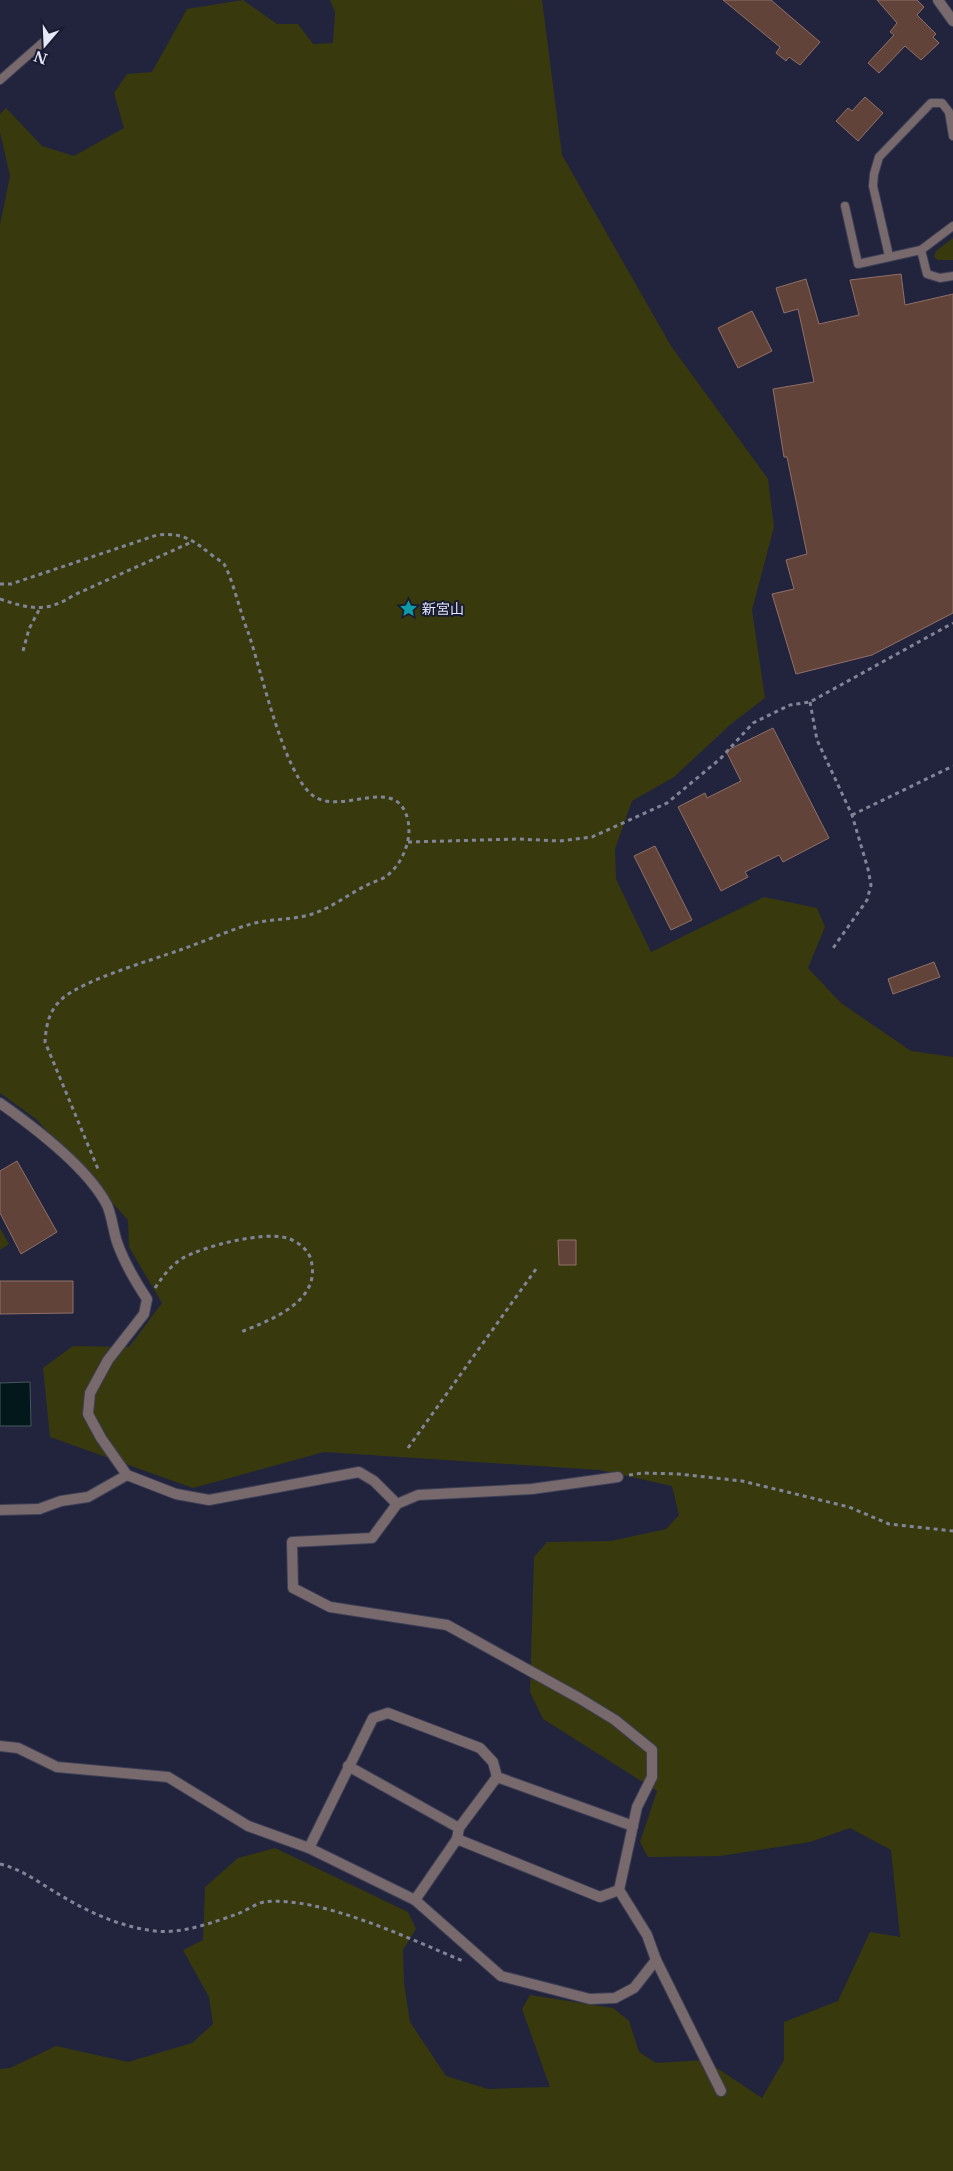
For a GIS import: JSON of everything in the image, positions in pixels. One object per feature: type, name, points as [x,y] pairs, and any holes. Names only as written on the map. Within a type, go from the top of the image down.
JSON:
[{"type":"street","points":[[938,0],[953,21]]},
{"type":"street","points":[[0,1103],[59,1150],[94,1184],[108,1206],[117,1242],[131,1274],[147,1299],[144,1314],[108,1360],[90,1393],[88,1414],[101,1438],[127,1475],[176,1494],[209,1500],[359,1472],[374,1481],[397,1504]]},
{"type":"street","points":[[0,1510],[39,1509],[61,1501],[88,1497],[127,1475]]},
{"type":"street","points":[[618,1477],[532,1489],[418,1495],[397,1504],[372,1538],[292,1542],[293,1588],[330,1607],[447,1625],[615,1720],[652,1750],[652,1778],[637,1807],[618,1890],[647,1935],[656,1960],[721,2091]]},
{"type":"street","points":[[309,1848],[373,1718],[388,1713],[480,1748],[493,1762],[497,1777]]},
{"type":"street","points":[[0,1746],[18,1748],[57,1767],[168,1777],[248,1826],[309,1848],[415,1900],[501,1976],[590,1999],[615,1998],[634,1988],[656,1960]]},
{"type":"street","points":[[348,1766],[459,1828]]},
{"type":"street","points":[[497,1777],[634,1826]]},
{"type":"street","points":[[415,1900],[457,1839],[459,1828],[497,1777]]},
{"type":"street","points":[[457,1839],[600,1897],[618,1890]]},
{"type":"lane","points":[[0,80],[49,37]]},
{"type":"lane","points":[[889,256],[873,186],[879,157],[931,103],[942,103],[949,112],[953,136]]},
{"type":"lane","points":[[845,206],[858,264],[920,250],[953,226]]},
{"type":"lane","points":[[920,250],[927,274],[940,278],[953,276]]},
{"type":"path","points":[[0,584],[11,584],[157,535],[168,534],[194,541],[223,563],[253,646],[286,753],[303,785],[312,796],[323,802],[339,803],[375,796],[390,798],[400,804],[406,813],[409,825],[408,842],[401,861],[388,876],[369,884],[340,901],[307,916],[252,924],[126,970],[84,986],[64,997],[53,1008],[46,1026],[45,1042],[94,1157],[100,1176]]},
{"type":"path","points":[[0,599],[26,608],[60,605],[74,596],[194,541]]},
{"type":"path","points":[[23,651],[29,629],[40,608]]},
{"type":"path","points":[[408,842],[519,839],[560,841],[592,837],[667,803],[720,758],[753,723],[790,705],[810,702],[953,623]]},
{"type":"path","points":[[810,702],[817,740],[852,815],[868,869],[870,885],[867,900],[831,951]]},
{"type":"path","points":[[852,815],[953,766]]},
{"type":"path","points":[[147,1299],[169,1268],[183,1258],[196,1253],[242,1239],[260,1237],[287,1238],[304,1248],[311,1258],[313,1269],[302,1298],[268,1322],[241,1332]]},
{"type":"path","points":[[408,1448],[536,1269]]},
{"type":"path","points":[[618,1477],[643,1473],[719,1477],[849,1507],[889,1524],[953,1531]]},
{"type":"path","points":[[0,1864],[14,1867],[63,1897],[114,1923],[157,1932],[184,1929],[238,1914],[263,1902],[292,1902],[355,1918],[471,1964]]},
{"type":"shaded area","points":[[243,0],[277,24],[298,24],[313,44],[333,43],[335,12],[330,0],[542,0],[562,155],[671,346],[768,479],[774,527],[752,610],[765,698],[731,724],[674,777],[632,801],[615,849],[616,879],[651,952],[764,897],[817,908],[825,927],[808,968],[841,1003],[911,1051],[953,1057],[953,2171],[0,2171],[0,2069],[10,2068],[56,2046],[128,2062],[192,2043],[213,2024],[209,1997],[183,1950],[203,1940],[205,1887],[238,1858],[275,1848],[408,1912],[416,1929],[403,1950],[404,1983],[410,2022],[446,2076],[488,2089],[550,2087],[522,2009],[530,1995],[613,2008],[629,2021],[639,2052],[656,2063],[705,2060],[762,2098],[784,2060],[784,2022],[838,2001],[870,1932],[900,1937],[891,1850],[850,1828],[810,1842],[720,1856],[648,1857],[640,1842],[657,1791],[543,1719],[530,1692],[534,1557],[547,1542],[611,1541],[666,1529],[679,1515],[672,1486],[600,1470],[324,1452],[193,1488],[50,1437],[43,1368],[73,1346],[129,1347],[162,1303],[129,1247],[128,1220],[36,1119],[0,1093],[0,225],[10,176],[0,132],[0,114],[6,108],[42,146],[74,156],[124,128],[114,93],[127,74],[152,72],[187,9]]},
{"type":"shaded area","points":[[953,238],[953,260],[938,260],[934,257],[936,251]]},
{"type":"shaded area","points":[[0,1228],[9,1244],[0,1250]]},
{"type":"shaded area","points":[[30,1382],[31,1426],[0,1426],[0,1383]]},
{"type":"building","points":[[723,0],[771,0],[820,42],[800,65],[789,57],[786,61],[776,53],[780,47]]},
{"type":"building","points":[[877,0],[917,0],[924,7],[917,15],[936,34],[933,37],[939,43],[921,60],[905,46],[879,73],[868,63],[894,35],[890,32],[897,23]]},
{"type":"building","points":[[865,97],[883,113],[858,141],[836,121],[848,108],[852,111]]},
{"type":"building","points":[[901,274],[905,305],[953,294],[953,613],[872,655],[796,674],[772,594],[794,589],[786,560],[807,554],[787,457],[784,457],[773,389],[814,382],[798,309],[784,313],[776,288],[806,279],[819,324],[859,315],[850,280]]},
{"type":"building","points":[[752,311],[772,351],[738,368],[718,328]]},
{"type":"building","points":[[773,728],[829,838],[783,862],[779,855],[745,872],[748,877],[721,891],[678,807],[705,793],[707,798],[741,781],[726,751]]},
{"type":"building","points":[[655,846],[692,920],[671,930],[634,856]]},
{"type":"building","points":[[934,962],[940,977],[893,994],[888,979]]},
{"type":"building","points":[[17,1161],[57,1232],[21,1254],[0,1213],[0,1171]]},
{"type":"building","points":[[558,1240],[576,1240],[576,1265],[559,1265]]},
{"type":"building","points":[[0,1281],[73,1281],[73,1313],[0,1314]]},
{"type":"place","name":"新宮山","points":[[408,609]]}]
